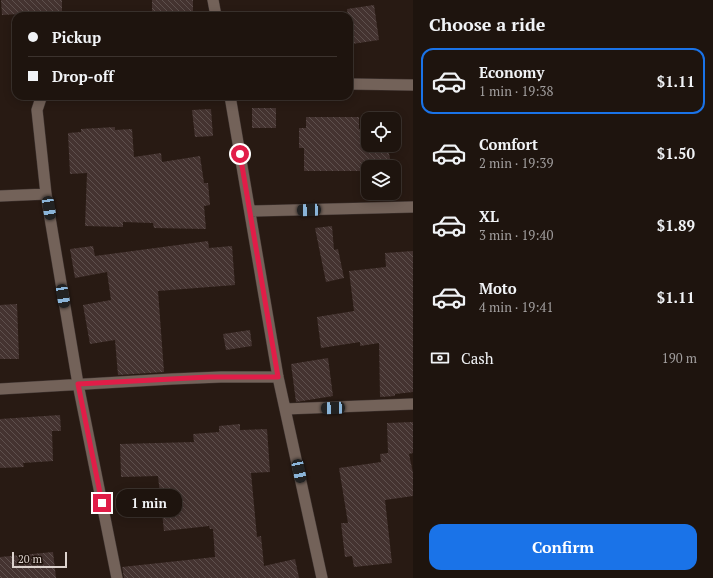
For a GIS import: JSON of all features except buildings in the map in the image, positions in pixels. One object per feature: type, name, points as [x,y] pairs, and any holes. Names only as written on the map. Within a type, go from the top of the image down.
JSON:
[{"type":"street","points":[[213,0],[215,12]]},
{"type":"street","points":[[353,84],[413,85]]},
{"type":"street","points":[[40,100],[37,110],[46,194],[78,384],[117,578]]},
{"type":"street","points":[[231,100],[278,377],[322,578]]},
{"type":"street","points":[[0,196],[46,194]]},
{"type":"street","points":[[250,211],[413,207]]},
{"type":"street","points":[[0,389],[179,378],[278,377]]},
{"type":"street","points":[[285,409],[413,404]]},
{"type":"route","points":[[102,503],[78,384],[209,377],[278,377],[240,154]]}]
